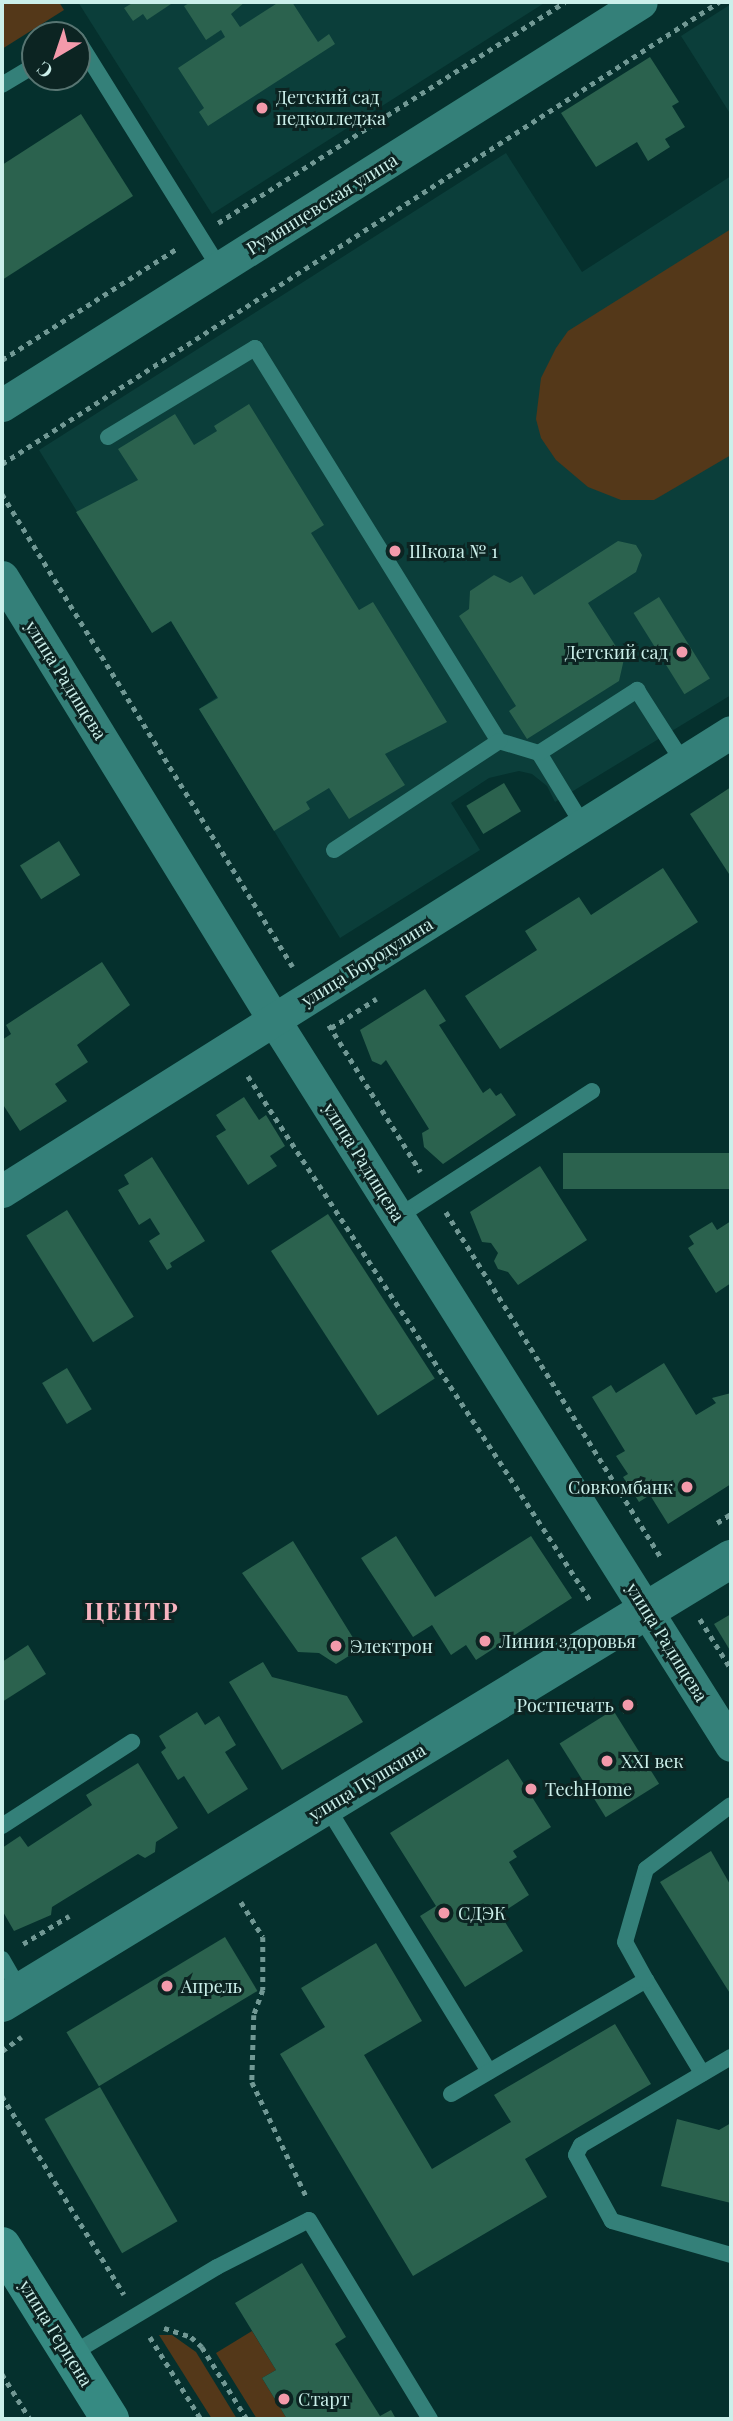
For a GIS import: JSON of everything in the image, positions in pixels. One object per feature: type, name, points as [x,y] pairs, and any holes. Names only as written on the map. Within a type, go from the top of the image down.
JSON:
[{"type":"main road","name":"улица Герцена","points":[[2,2246],[110,2419]]},
{"type":"street","name":"Румянцевская улица","points":[[2,405],[641,2]]},
{"type":"street","name":"улица Радищева","points":[[2,577],[274,1020],[731,1745]]},
{"type":"street","name":"улица Бородулина","points":[[2,1191],[731,732]]},
{"type":"street","name":"улица Пушкина","points":[[11,1998],[731,1559]]},
{"type":"lane","points":[[91,62],[220,269]]},
{"type":"lane","points":[[2,85],[21,73]]},
{"type":"lane","points":[[108,437],[254,348],[499,741],[539,754],[583,825]]},
{"type":"lane","points":[[539,754],[637,690],[684,762]]},
{"type":"lane","points":[[334,850],[499,741]]},
{"type":"lane","points":[[399,1216],[592,1090]]},
{"type":"lane","points":[[2,1826],[132,1742]]},
{"type":"lane","points":[[702,2073],[625,1942],[646,1869],[731,1805]]},
{"type":"lane","points":[[327,1807],[489,2071]]},
{"type":"lane","points":[[2,1959],[11,1998]]},
{"type":"lane","points":[[451,2094],[646,1980]]},
{"type":"lane","points":[[731,2057],[581,2145],[576,2155],[612,2221],[731,2255]]},
{"type":"lane","points":[[70,2355],[309,2220],[430,2419]]},
{"type":"path","points":[[2,360],[565,2]]},
{"type":"path","points":[[2,464],[719,2]]},
{"type":"path","points":[[2,494],[311,997],[731,1669]]},
{"type":"path","points":[[229,1048],[590,1600]]},
{"type":"path","points":[[242,1902],[263,1937],[264,1990],[254,2015],[252,2082],[306,2191],[309,2220]]},
{"type":"path","points":[[2,2096],[137,2315]]},
{"type":"path","points":[[201,2419],[147,2331],[173,2329],[191,2337],[247,2419]]},
{"type":"path","points":[[2,2374],[30,2419]]},
{"type":"shaded area","points":[[2,2],[59,2],[64,10],[47,21],[21,21],[21,37],[2,49]]},
{"type":"shaded area","name":"Детский сад педколледжа","points":[[78,2],[546,2],[212,214]]},
{"type":"shaded area","points":[[731,4],[731,115],[681,36]]},
{"type":"shaded area","name":"Школа № 1","points":[[506,153],[582,272],[731,176],[731,695],[555,802],[547,786],[532,774],[519,771],[489,778],[451,803],[480,850],[340,938],[199,709],[217,697],[171,621],[152,633],[39,450]]},
{"type":"shaded area","points":[[731,229],[731,455],[654,500],[621,500],[588,487],[556,460],[541,438],[536,419],[541,378],[556,348],[568,331]]},
{"type":"shaded area","points":[[252,2331],[276,2370],[262,2378],[287,2419],[257,2419],[216,2353]]},
{"type":"shaded area","points":[[159,2335],[172,2335],[196,2352],[237,2419],[212,2419]]},
{"type":"building","points":[[134,2],[174,2],[147,20],[143,14],[133,21],[124,8]]},
{"type":"building","points":[[191,2],[245,2],[231,14],[240,27],[279,2],[292,2],[318,42],[329,34],[335,44],[208,126],[199,112],[204,108],[178,68],[225,37],[221,30],[206,40],[184,6]]},
{"type":"building","points":[[650,57],[679,102],[672,106],[685,127],[665,139],[670,147],[648,161],[637,142],[596,167],[561,113]]},
{"type":"building","points":[[81,114],[133,196],[2,280],[2,165]]},
{"type":"building","points":[[249,404],[324,525],[311,533],[359,610],[373,602],[447,722],[385,754],[405,785],[349,819],[329,788],[306,802],[310,809],[274,831],[199,709],[218,698],[171,621],[152,633],[76,512],[138,480],[118,449],[175,414],[194,445],[217,431],[214,426]]},
{"type":"building","points":[[618,541],[636,545],[642,555],[636,572],[588,603],[624,659],[619,681],[527,739],[509,711],[516,706],[459,616],[469,609],[470,591],[494,575],[510,583],[522,576],[534,595]]},
{"type":"building","points":[[659,597],[710,678],[684,694],[634,613]]},
{"type":"building","points":[[504,783],[521,811],[483,834],[466,806]]},
{"type":"building","points":[[731,787],[731,877],[690,814]]},
{"type":"building","points":[[59,841],[80,875],[41,899],[20,865]]},
{"type":"building","points":[[663,868],[698,922],[500,1049],[465,996],[537,950],[525,931],[579,897],[591,915]]},
{"type":"building","points":[[102,962],[130,1005],[77,1045],[88,1062],[55,1084],[67,1101],[20,1131],[2,1103],[2,1040],[11,1034],[6,1025]]},
{"type":"building","points":[[425,989],[446,1021],[439,1025],[483,1093],[490,1088],[496,1096],[501,1093],[516,1115],[443,1164],[424,1147],[422,1133],[429,1129],[386,1060],[381,1065],[372,1061],[360,1030]]},
{"type":"building","points":[[244,1097],[259,1120],[266,1115],[285,1146],[270,1156],[277,1166],[248,1185],[216,1136],[226,1130],[216,1115]]},
{"type":"building","points":[[563,1153],[731,1153],[731,1189],[563,1189]]},
{"type":"building","points":[[152,1157],[205,1241],[170,1263],[172,1267],[167,1270],[149,1241],[160,1234],[150,1218],[139,1225],[118,1190],[129,1184],[124,1175]]},
{"type":"building","points":[[540,1166],[587,1240],[518,1285],[508,1272],[498,1269],[494,1261],[498,1253],[491,1243],[482,1242],[470,1212]]},
{"type":"building","points":[[67,1210],[134,1317],[93,1342],[26,1235]]},
{"type":"building","points":[[328,1214],[435,1378],[378,1415],[271,1251]]},
{"type":"building","points":[[731,1221],[731,1283],[716,1293],[688,1248],[694,1244],[689,1236],[712,1222],[717,1230]]},
{"type":"building","points":[[664,1363],[696,1415],[716,1403],[712,1398],[731,1393],[731,1484],[668,1524],[650,1495],[639,1502],[623,1477],[628,1474],[616,1456],[625,1451],[592,1397],[611,1385],[616,1393]]},
{"type":"building","points":[[67,1368],[92,1409],[67,1424],[42,1383]]},
{"type":"building","points":[[396,1536],[435,1597],[531,1536],[572,1598],[476,1660],[466,1645],[451,1655],[432,1625],[413,1637],[361,1558]]},
{"type":"building","points":[[293,1541],[360,1649],[336,1664],[319,1653],[298,1652],[242,1573]]},
{"type":"building","points":[[731,1614],[731,1652],[714,1624]]},
{"type":"building","points":[[28,1645],[46,1674],[2,1702],[2,1662]]},
{"type":"building","points":[[263,1662],[272,1677],[347,1696],[363,1722],[282,1770],[229,1682]]},
{"type":"building","name":"Ростпечать","points":[[633,1697],[638,1705],[623,1714],[619,1706]]},
{"type":"building","name":"XXI век","points":[[613,1710],[659,1784],[606,1817],[560,1743]]},
{"type":"building","points":[[197,1712],[205,1725],[219,1716],[236,1745],[225,1752],[248,1789],[208,1814],[184,1776],[178,1780],[161,1752],[166,1748],[159,1736]]},
{"type":"building","points":[[508,1759],[551,1827],[513,1851],[517,1857],[509,1862],[529,1895],[500,1914],[523,1951],[465,1987],[420,1916],[436,1906],[390,1833]]},
{"type":"building","points":[[138,1763],[178,1828],[156,1842],[155,1852],[145,1858],[138,1854],[52,1907],[51,1915],[14,1931],[2,1910],[2,1848],[20,1836],[28,1847],[92,1805],[86,1795]]},
{"type":"building","points":[[711,1851],[731,1886],[731,1995],[660,1882]]},
{"type":"building","points":[[225,1937],[257,1991],[99,2086],[66,2032]]},
{"type":"building","points":[[376,1943],[422,2021],[364,2055],[432,2169],[511,2122],[494,2095],[615,2024],[651,2084],[525,2159],[547,2197],[413,2276],[280,2054],[325,2027],[301,1988]]},
{"type":"building","points":[[100,2087],[178,2221],[122,2253],[45,2119]]},
{"type":"building","points":[[677,2119],[719,2130],[731,2123],[731,2203],[661,2186]]},
{"type":"building","points":[[302,2263],[346,2337],[335,2344],[380,2416],[391,2410],[396,2419],[287,2419],[262,2378],[276,2370],[235,2303]]},
{"type":"place","name":"Детский сад педколледжа","points":[[262,108]]},
{"type":"place","name":"Школа № 1","points":[[395,551]]},
{"type":"place","name":"Детский сад","points":[[682,652]]},
{"type":"place","name":"Совкомбанк","points":[[687,1487]]},
{"type":"place","name":"Линия здоровья","points":[[485,1641]]},
{"type":"place","name":"Электрон","points":[[336,1646]]},
{"type":"place","name":"Ростпечать","points":[[628,1705]]},
{"type":"place","name":"XXI век","points":[[607,1761]]},
{"type":"place","name":"TechHome","points":[[531,1789]]},
{"type":"place","name":"СДЭК","points":[[444,1913]]},
{"type":"place","name":"Апрель","points":[[167,1986]]},
{"type":"place","name":"Старт","points":[[284,2399]]},
{"type":"district","name":"ЦЕНТР","points":[[132,1611]]}]
